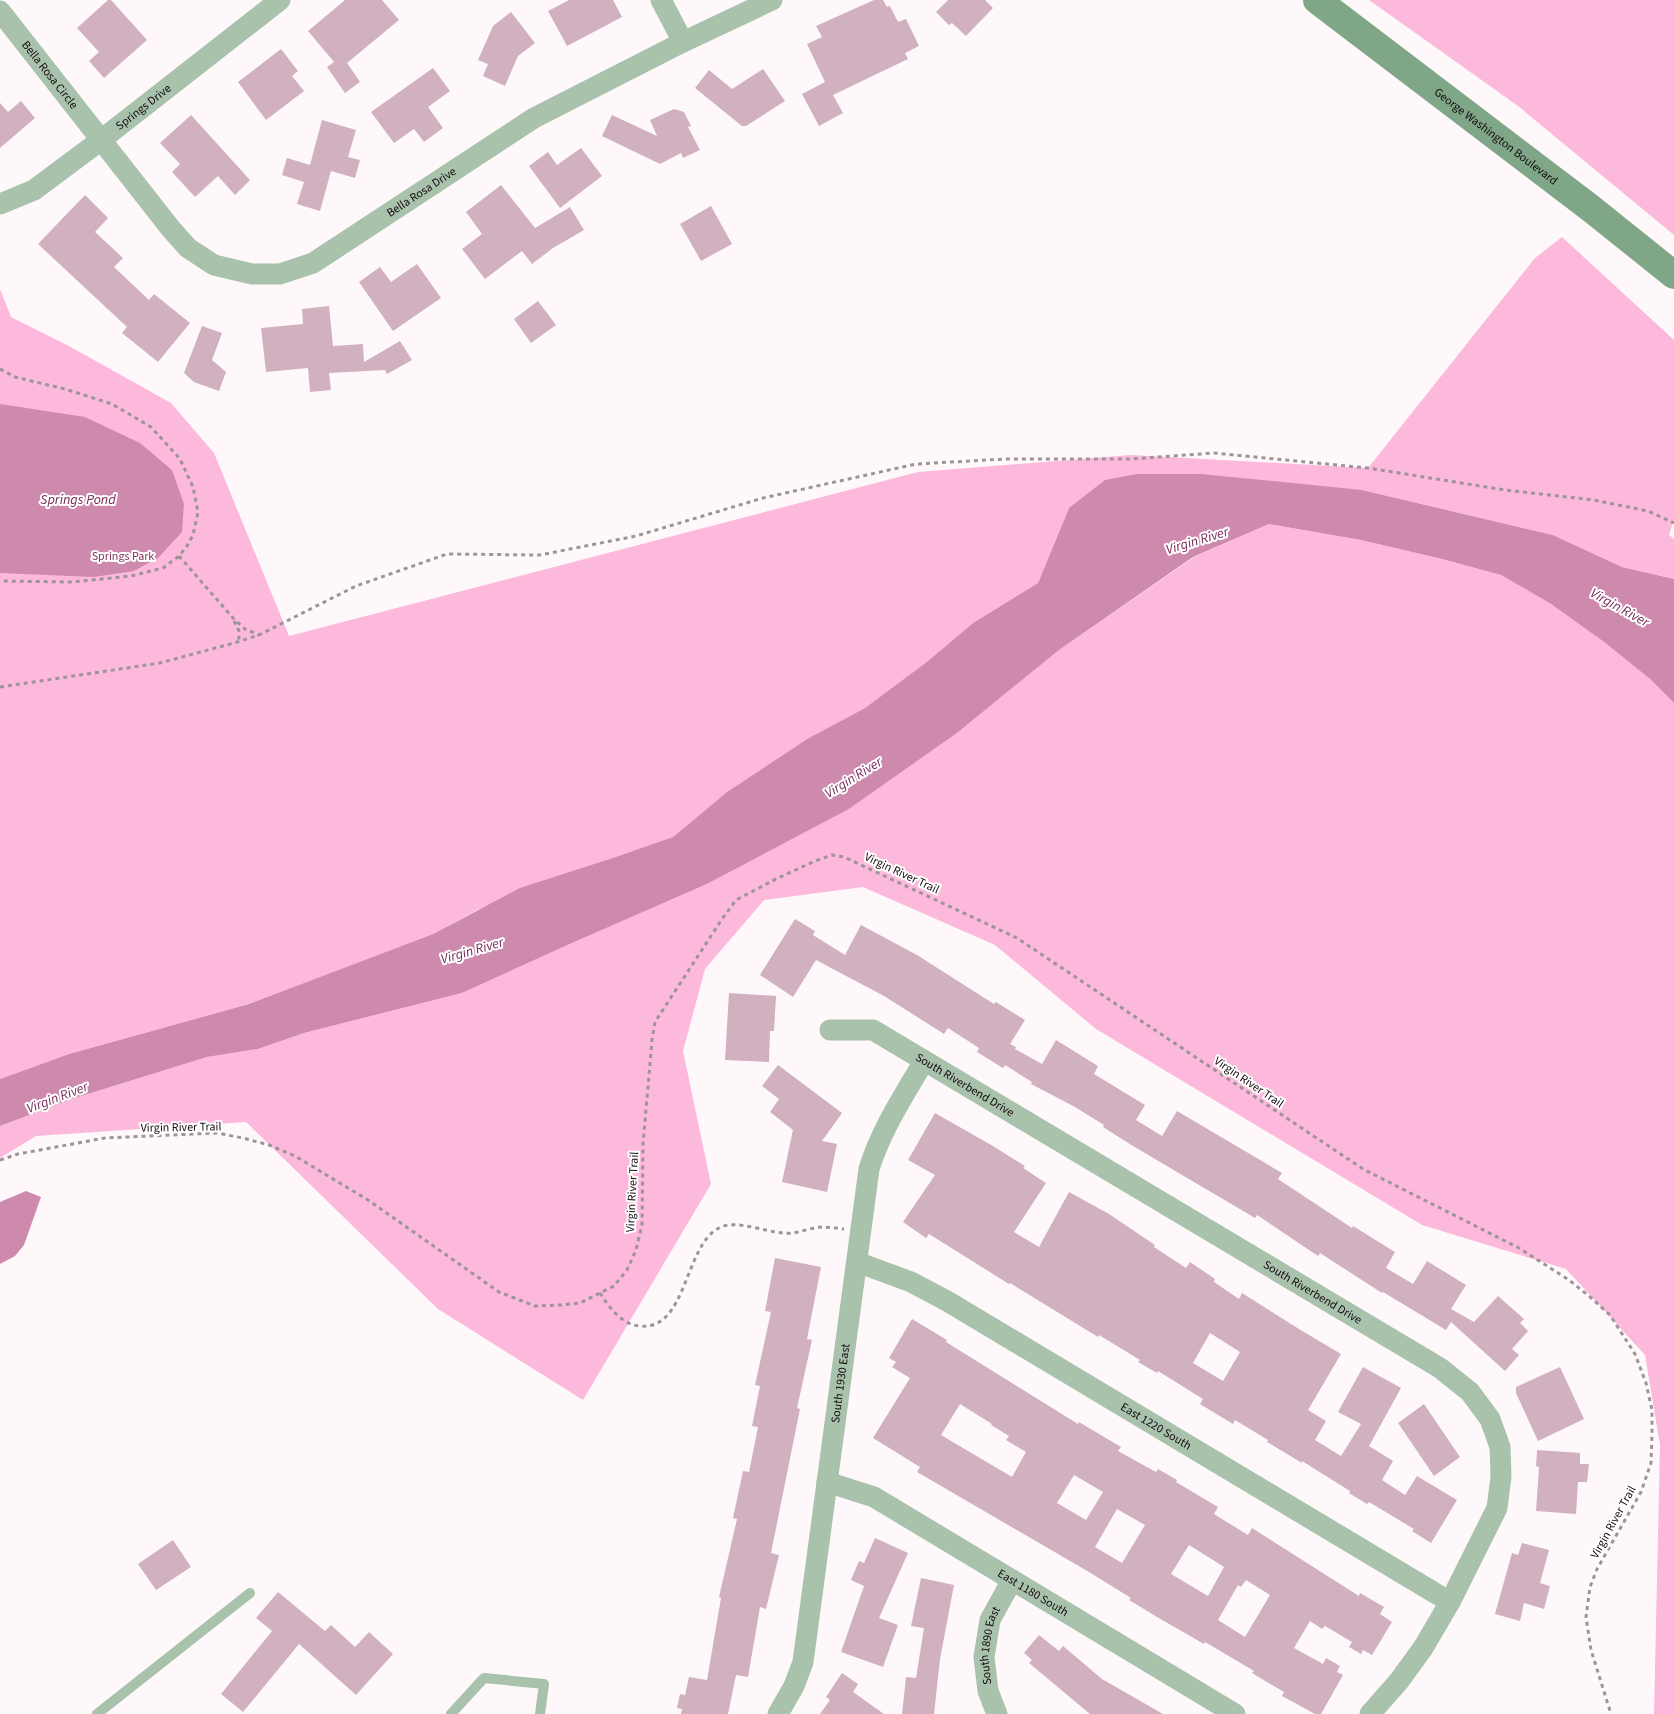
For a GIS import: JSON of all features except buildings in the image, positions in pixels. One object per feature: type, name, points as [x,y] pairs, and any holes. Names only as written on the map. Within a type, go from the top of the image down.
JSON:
[{"type":"main road","name":"George Washington Boulevard","points":[[1317,0],[1589,207],[1674,275]]},
{"type":"street","name":"Springs Drive","points":[[0,204],[34,190],[280,0]]},
{"type":"street","points":[[661,0],[683,42]]},
{"type":"street","name":"Bella Rosa Drive","points":[[101,140],[188,248],[214,264],[252,274],[280,274],[313,263],[534,118],[683,42],[772,0]]},
{"type":"street","name":"Bella Rosa Circle","points":[[0,11],[101,140]]},
{"type":"street","name":"South Riverbend Drive","points":[[830,1030],[873,1030],[1440,1368],[1470,1392],[1490,1419],[1500,1447],[1501,1477],[1497,1508],[1450,1602],[1423,1648],[1400,1681],[1370,1714]]},
{"type":"street","name":"South 1930 East","points":[[778,1714],[794,1686],[803,1662],[869,1170],[876,1146],[887,1124],[924,1061]]},
{"type":"street","name":"East 1220 South","points":[[857,1262],[911,1282],[947,1301],[1450,1602]]},
{"type":"street","name":"East 1180 South","points":[[827,1482],[874,1497],[1235,1714]]},
{"type":"street","name":"South 1890 East","points":[[997,1714],[988,1691],[984,1657],[990,1620],[1012,1580]]},
{"type":"lane","points":[[97,1714],[250,1593]]},
{"type":"lane","points":[[452,1714],[484,1678],[544,1684],[540,1714]]},
{"type":"path","points":[[0,369],[15,377],[65,389],[112,404],[151,427],[180,459],[194,486],[198,512],[193,535],[187,546],[179,556],[163,568],[131,576],[72,582],[0,581]]},
{"type":"path","points":[[0,687],[160,664],[234,643],[259,635],[356,586],[447,554],[540,555],[636,536],[764,498],[916,464],[1005,459],[1131,459],[1214,453],[1368,468],[1496,489],[1594,500],[1648,511],[1674,523]]},
{"type":"path","points":[[179,556],[244,629],[259,635]]},
{"type":"path","points":[[233,618],[239,631],[239,638],[234,643]]},
{"type":"path","name":"Virgin River Trail","points":[[0,1160],[18,1154],[105,1138],[217,1133],[244,1138],[269,1145],[295,1156],[368,1200],[499,1292],[535,1306],[580,1302],[614,1286],[627,1270],[636,1250],[642,1225],[643,1144],[655,1022],[736,900],[815,861],[832,855],[844,857],[1018,938],[1363,1169],[1519,1248],[1569,1280],[1610,1315],[1636,1354],[1646,1383],[1652,1410],[1651,1463],[1641,1492],[1597,1569],[1590,1587],[1586,1617],[1591,1650],[1612,1714]]},
{"type":"path","points":[[600,1293],[609,1308],[621,1318],[636,1326],[650,1327],[660,1322],[669,1314],[685,1285],[699,1248],[719,1228],[738,1225],[785,1234],[821,1227],[846,1229]]},
{"type":"green space","points":[[1369,0],[1674,0],[1674,235],[1518,106]]},
{"type":"green space","name":"Springs Park","points":[[1562,237],[1674,340],[1674,519],[1669,535],[1674,539],[1674,579],[1622,567],[1553,535],[1362,490],[1069,508],[1038,583],[973,623],[928,661],[865,708],[807,739],[727,792],[673,837],[477,910],[433,934],[249,1004],[69,1054],[0,1079],[0,289],[11,317],[67,345],[171,403],[214,453],[289,636],[918,472],[1131,455],[1368,468],[1535,258]]},
{"type":"green space","points":[[1269,524],[1361,540],[1501,575],[1551,604],[1604,642],[1650,679],[1674,703],[1674,1714],[1654,1714],[1660,1445],[1645,1355],[1566,1269],[1422,1225],[1096,1029],[995,945],[863,887],[764,900],[705,969],[683,1051],[711,1184],[583,1400],[438,1309],[246,1122],[36,1136],[0,1158],[0,1126],[75,1098],[207,1057],[258,1049],[304,1033],[462,993],[707,884],[849,809],[957,733],[1059,650],[1194,557]]},
{"type":"water","name":"Springs Pond","points":[[0,404],[85,417],[140,443],[172,470],[184,504],[182,532],[159,557],[134,571],[94,577],[0,573]]},
{"type":"water","name":"Virgin River","points":[[1137,474],[1201,474],[1362,490],[1553,535],[1622,567],[1674,579],[1674,703],[1650,679],[1604,642],[1551,604],[1501,575],[1361,540],[1269,524],[1193,557],[1059,650],[957,733],[849,809],[707,884],[462,993],[304,1033],[258,1049],[207,1057],[75,1098],[0,1126],[0,1079],[69,1054],[249,1004],[433,934],[520,888],[673,837],[727,792],[807,739],[865,708],[928,661],[973,623],[1038,583],[1069,508],[1105,480]]},
{"type":"water","points":[[26,1191],[41,1197],[24,1245],[15,1256],[0,1264],[0,1202]]}]
